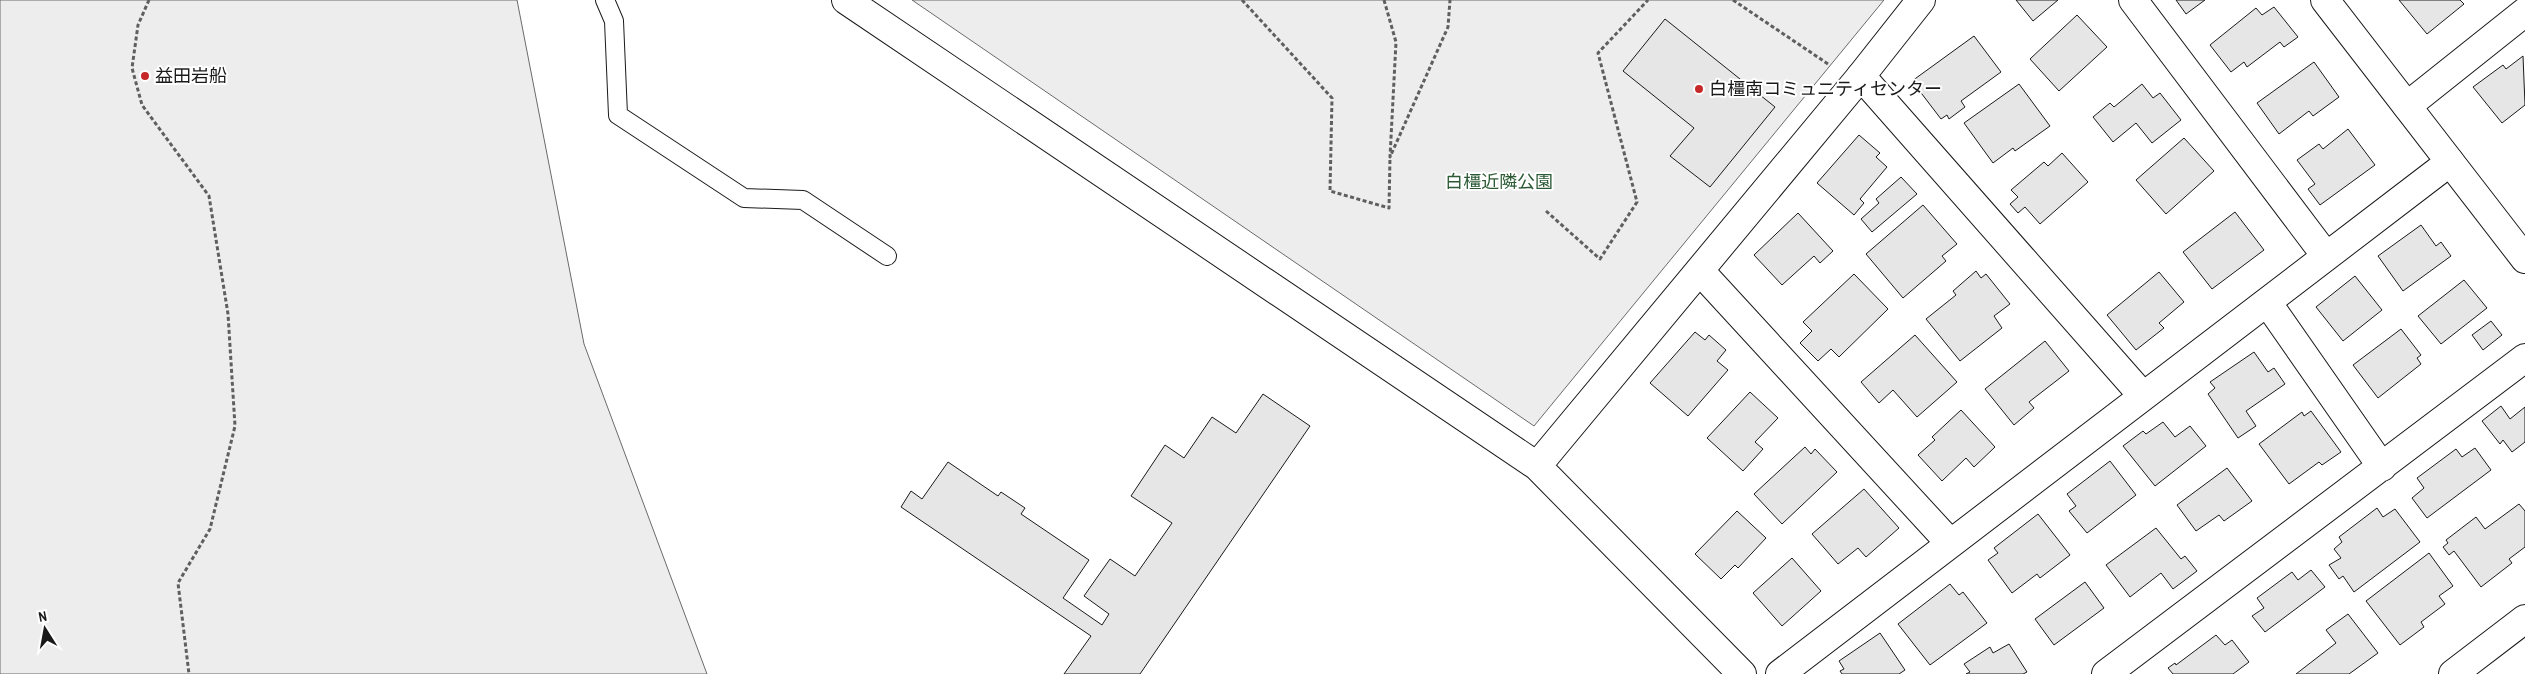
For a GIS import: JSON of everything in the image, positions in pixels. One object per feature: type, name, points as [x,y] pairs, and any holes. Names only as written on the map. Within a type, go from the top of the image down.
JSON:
[{"type":"street","points":[[846,0],[1537,466],[1742,674]]},
{"type":"street","points":[[1537,466],[1861,76],[1921,0]]},
{"type":"street","points":[[2133,0],[2326,256]]},
{"type":"street","points":[[2325,0],[2525,259]]},
{"type":"street","points":[[2407,106],[2525,12]]},
{"type":"street","points":[[1861,76],[2143,396]]},
{"type":"street","points":[[1780,674],[2450,162]]},
{"type":"street","points":[[1700,271],[1950,543]]},
{"type":"street","points":[[2268,302],[2382,466]]},
{"type":"street","points":[[2106,674],[2525,358]]},
{"type":"street","points":[[2453,674],[2525,618]]},
{"type":"lane","points":[[605,0],[614,21],[618,115],[744,198],[803,200],[887,256]]},
{"type":"path","points":[[148,0],[138,25],[132,68],[142,105],[209,196],[228,314],[235,426],[210,529],[178,582],[189,674]]},
{"type":"path","points":[[1242,0],[1332,98],[1330,191],[1389,208],[1396,42],[1384,0]]},
{"type":"path","points":[[1390,157],[1448,27],[1450,0]]},
{"type":"path","points":[[1546,211],[1600,259],[1637,202],[1598,53],[1648,0]]},
{"type":"path","points":[[1733,0],[1830,65]]},
{"type":"green space","points":[[0,0],[517,0],[584,344],[707,674],[0,674]]},
{"type":"green space","name":"白橿近隣公園","points":[[912,0],[1884,0],[1534,426]]},
{"type":"building","points":[[2016,0],[2058,0],[2033,21]]},
{"type":"building","points":[[2176,0],[2205,0],[2186,14]]},
{"type":"building","points":[[2399,0],[2460,0],[2464,4],[2427,34]]},
{"type":"building","points":[[2274,7],[2298,37],[2284,47],[2280,42],[2247,67],[2244,62],[2231,72],[2210,45],[2256,8],[2262,15]]},
{"type":"building","points":[[2077,15],[2107,47],[2059,91],[2030,59]]},
{"type":"building","name":"白橿南コミュニティセンター","points":[[1665,19],[1775,107],[1710,187],[1670,156],[1694,128],[1623,71]]},
{"type":"building","points":[[1974,36],[2001,72],[1961,101],[1965,107],[1949,119],[1947,115],[1941,119],[1912,81]]},
{"type":"building","points":[[2523,56],[2525,105],[2502,123],[2473,87],[2503,65],[2506,69]]},
{"type":"building","points":[[2314,62],[2339,97],[2313,116],[2309,111],[2279,134],[2257,103]]},
{"type":"building","points":[[2019,84],[2050,126],[2015,151],[2013,148],[1993,163],[1964,123]]},
{"type":"building","points":[[2142,84],[2153,98],[2160,93],[2181,120],[2152,143],[2136,123],[2113,142],[2093,117],[2110,103],[2114,107]]},
{"type":"building","points":[[2348,129],[2375,165],[2320,205],[2308,189],[2315,184],[2297,160],[2319,144],[2323,149]]},
{"type":"building","points":[[1859,135],[1880,153],[1876,157],[1887,167],[1860,199],[1864,203],[1854,215],[1817,183]]},
{"type":"building","points":[[2184,138],[2214,171],[2166,214],[2136,180]]},
{"type":"building","points":[[2062,153],[2088,182],[2040,224],[2025,207],[2018,213],[2010,204],[2018,197],[2011,190],[2044,162],[2048,166]]},
{"type":"building","points":[[1901,177],[1917,194],[1872,232],[1861,219],[1879,203],[1876,199]]},
{"type":"building","points":[[1923,205],[1957,244],[1942,256],[1946,261],[1903,298],[1866,254]]},
{"type":"building","points":[[2235,212],[2264,250],[2212,289],[2183,252]]},
{"type":"building","points":[[1798,213],[1833,251],[1820,263],[1814,256],[1782,285],[1754,255]]},
{"type":"building","points":[[2421,225],[2436,246],[2441,242],[2451,256],[2403,291],[2378,256]]},
{"type":"building","points":[[1976,271],[1981,278],[1986,274],[2010,304],[1994,316],[2002,328],[1960,361],[1926,319],[1956,295],[1953,291]]},
{"type":"building","points":[[2159,272],[2184,302],[2159,323],[2164,328],[2136,350],[2107,315]]},
{"type":"building","points":[[1854,274],[1888,309],[1839,357],[1831,349],[1818,361],[1800,343],[1812,331],[1803,322]]},
{"type":"building","points":[[2355,276],[2382,310],[2343,341],[2316,307]]},
{"type":"building","points":[[2464,280],[2487,308],[2441,344],[2418,316]]},
{"type":"building","points":[[2491,321],[2502,335],[2483,350],[2472,335]]},
{"type":"building","points":[[2401,329],[2421,355],[2417,358],[2421,364],[2378,398],[2353,365]]},
{"type":"building","points":[[1695,332],[1705,340],[1709,335],[1726,350],[1717,361],[1728,370],[1688,416],[1650,383]]},
{"type":"building","points":[[1915,335],[1957,382],[1917,417],[1893,390],[1879,403],[1861,382]]},
{"type":"building","points":[[2045,341],[2069,371],[2029,402],[2034,408],[2014,425],[1985,389]]},
{"type":"building","points":[[2254,352],[2268,372],[2274,368],[2285,384],[2246,411],[2256,426],[2238,438],[2208,394],[2215,388],[2210,382]]},
{"type":"building","points":[[1750,392],[1778,418],[1755,442],[1763,449],[1743,471],[1707,438]]},
{"type":"building","points":[[1263,394],[1310,426],[1140,674],[1064,674],[1091,636],[901,507],[911,491],[922,499],[948,462],[998,496],[1001,492],[1025,508],[1021,514],[1089,560],[1063,598],[1102,625],[1109,614],[1084,596],[1110,559],[1135,576],[1172,523],[1131,496],[1165,445],[1184,458],[1212,417],[1236,433]]},
{"type":"building","points":[[2501,406],[2510,419],[2525,407],[2525,442],[2512,452],[2503,440],[2500,444],[2482,421]]},
{"type":"building","points":[[1961,410],[1995,447],[1974,467],[1966,458],[1942,481],[1918,455],[1935,440],[1932,437]]},
{"type":"building","points":[[2311,411],[2341,452],[2322,465],[2319,462],[2289,484],[2259,444],[2302,412],[2304,416]]},
{"type":"building","points":[[2163,422],[2175,437],[2190,426],[2206,446],[2155,486],[2123,446],[2143,431],[2146,434]]},
{"type":"building","points":[[1805,447],[1811,454],[1815,449],[1837,472],[1782,524],[1754,494]]},
{"type":"building","points":[[2475,448],[2491,470],[2427,518],[2412,498],[2424,488],[2417,478],[2456,449],[2462,457]]},
{"type":"building","points":[[2110,461],[2136,495],[2087,533],[2069,511],[2076,506],[2067,494]]},
{"type":"building","points":[[2227,468],[2252,501],[2224,521],[2219,515],[2196,531],[2177,505]]},
{"type":"building","points":[[1864,489],[1899,528],[1866,557],[1858,548],[1838,564],[1812,534]]},
{"type":"building","points":[[2519,504],[2525,511],[2525,547],[2509,559],[2512,563],[2481,587],[2454,551],[2449,555],[2443,547],[2448,543],[2446,540],[2476,517],[2485,529]]},
{"type":"building","points":[[2377,508],[2383,517],[2395,509],[2420,542],[2354,592],[2343,576],[2339,579],[2329,565],[2341,558],[2334,549],[2342,542],[2339,537]]},
{"type":"building","points":[[1737,511],[1766,538],[1738,568],[1735,565],[1721,579],[1695,554]]},
{"type":"building","points":[[2038,514],[2070,555],[2040,578],[2037,574],[2012,593],[1988,560],[1998,553],[1994,548]]},
{"type":"building","points":[[2156,528],[2181,559],[2185,556],[2197,571],[2173,589],[2161,573],[2130,597],[2106,565]]},
{"type":"building","points":[[2429,553],[2453,586],[2439,596],[2445,604],[2421,622],[2424,627],[2400,645],[2366,601]]},
{"type":"building","points":[[1792,558],[1821,591],[1782,626],[1753,593]]},
{"type":"building","points":[[2311,570],[2325,587],[2265,632],[2252,616],[2264,608],[2257,598],[2292,572],[2298,580]]},
{"type":"building","points":[[2085,582],[2104,608],[2054,645],[2035,619]]},
{"type":"building","points":[[1950,584],[1959,595],[1963,592],[1987,623],[1930,665],[1898,624]]},
{"type":"building","points":[[2348,614],[2378,653],[2349,674],[2296,674],[2336,643],[2326,630]]},
{"type":"building","points":[[1880,633],[1905,670],[1899,674],[1842,674],[1840,671],[1844,669],[1839,661]]},
{"type":"building","points":[[2216,635],[2225,645],[2232,640],[2249,662],[2233,674],[2173,674],[2168,668],[2175,663],[2176,665]]},
{"type":"building","points":[[2009,644],[2027,672],[2023,674],[1966,674],[1970,672],[1964,664],[1990,647],[1993,653]]},
{"type":"place","name":"益田岩船","points":[[145,76]]},
{"type":"place","name":"白橿南コミュニティセンター","points":[[1699,89]]}]
